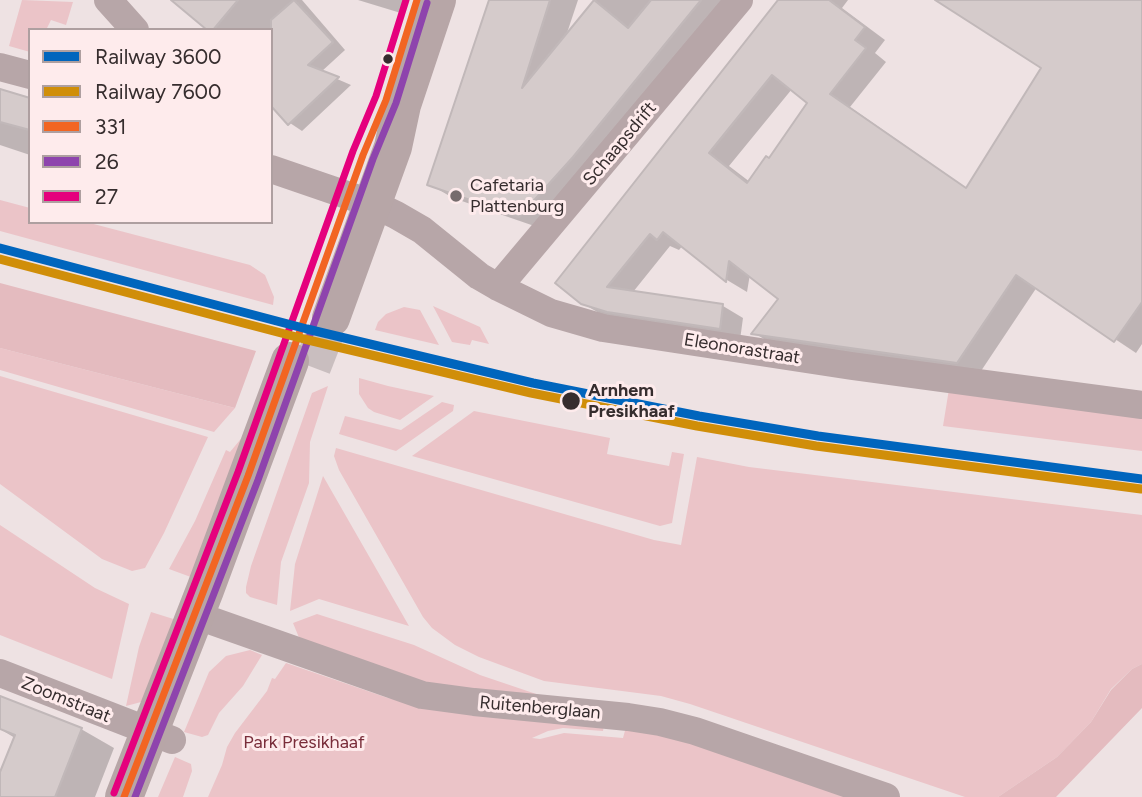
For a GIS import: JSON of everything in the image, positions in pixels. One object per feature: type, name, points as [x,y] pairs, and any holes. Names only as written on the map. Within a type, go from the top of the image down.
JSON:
[{"type":"street","points":[[108,0],[133,28]]},
{"type":"street","points":[[319,315],[361,200],[386,100],[417,0]]},
{"type":"street","points":[[361,200],[393,147],[402,105],[437,0]]},
{"type":"street","name":"Schaapsdrift","points":[[498,287],[739,0]]},
{"type":"street","points":[[0,68],[28,75]]},
{"type":"street","name":"Eleonorastraat","points":[[273,170],[361,200],[422,230],[498,287],[551,313],[603,328],[852,366],[1142,405]]},
{"type":"street","points":[[124,797],[161,736],[302,364]]},
{"type":"street","name":"Ruitenberglaan","points":[[207,619],[422,695],[660,722],[695,731],[886,797]]},
{"type":"street","name":"Zoomstraat","points":[[0,673],[161,736]]},
{"type":"street","points":[[150,797],[161,736]]},
{"type":"green space","points":[[22,0],[73,2],[66,25],[51,20],[47,28],[28,28],[28,51],[9,46]]},
{"type":"green space","points":[[0,200],[28,207],[28,224],[94,224],[250,265],[265,275],[274,297],[273,305],[0,231]]},
{"type":"green space","points":[[433,306],[480,327],[489,344],[472,340],[470,345],[452,342]]},
{"type":"green space","points":[[404,307],[420,310],[439,345],[375,330],[386,314]]},
{"type":"green space","points":[[0,348],[235,408],[214,432],[0,370]]},
{"type":"green space","points":[[0,376],[208,437],[145,568],[132,571],[102,559],[0,484]]},
{"type":"green space","points":[[359,378],[434,396],[400,420],[368,408],[359,394]]},
{"type":"green space","points":[[328,386],[310,442],[309,483],[281,562],[277,605],[250,597],[246,593],[246,587],[251,566],[312,393]]},
{"type":"green space","points":[[949,389],[1142,411],[1142,451],[943,426]]},
{"type":"green space","points":[[442,402],[454,405],[453,411],[396,451],[339,434],[345,416],[401,430]]},
{"type":"green space","points":[[474,411],[610,438],[607,454],[669,466],[672,452],[684,454],[672,523],[660,526],[412,456]]},
{"type":"green space","points":[[254,423],[199,580],[169,569],[195,521],[226,450],[230,452]]},
{"type":"green space","points":[[336,448],[654,540],[681,545],[697,457],[749,467],[1142,515],[1142,664],[1132,669],[1111,689],[1091,722],[1057,757],[998,797],[965,797],[690,704],[661,696],[544,681],[479,657],[455,645],[432,628],[423,617],[339,470],[334,456]]},
{"type":"green space","points":[[323,476],[409,626],[319,599],[290,611],[295,564]]},
{"type":"green space","points":[[0,525],[95,588],[129,604],[112,679],[0,635]]},
{"type":"green space","points":[[151,612],[183,622],[141,702],[126,706],[139,647]]},
{"type":"green space","points":[[317,614],[414,645],[480,675],[548,698],[426,683],[300,640],[293,623]]},
{"type":"green space","points":[[250,650],[262,655],[243,686],[219,713],[208,735],[202,737],[184,732],[209,672],[226,656]]},
{"type":"green space","name":"Park Presikhaaf","points":[[286,663],[388,698],[604,725],[603,731],[563,728],[532,738],[540,739],[564,733],[623,738],[626,727],[658,732],[854,797],[208,797],[235,733],[267,691],[272,678],[275,679]]},
{"type":"green space","points":[[175,757],[191,764],[192,771],[183,797],[158,797]]},
{"type":"shaded area","points":[[0,283],[256,351],[235,408],[0,348]]},
{"type":"shaded area","points":[[1142,664],[1142,708],[1056,797],[998,797],[1057,757],[1091,722],[1111,690],[1132,669]]},
{"type":"building","points":[[171,0],[238,0],[215,28],[205,28]]},
{"type":"building","points":[[294,0],[333,42],[308,65],[339,77],[288,125],[273,108],[271,20]]},
{"type":"building","points":[[489,0],[550,0],[522,88],[594,0],[628,28],[651,0],[701,0],[573,157],[519,217],[427,185]]},
{"type":"building","points":[[778,0],[829,0],[865,27],[855,40],[866,48],[830,94],[966,188],[1041,68],[935,0],[1142,0],[1142,302],[1114,342],[1016,275],[957,363],[751,334],[778,299],[729,261],[726,282],[663,232],[657,240],[650,234],[607,287],[723,304],[720,329],[607,312],[581,304],[555,283]],"holes":[[[772,75],[807,103],[769,158],[766,156],[747,183],[709,153]]]},
{"type":"building","points":[[0,89],[28,97],[28,129],[0,122]]},
{"type":"building","points":[[0,696],[82,728],[55,797],[0,797],[0,772],[15,735],[0,729]]},
{"type":"tunnel","points":[[312,367],[331,318]]},
{"type":"rail line","name":"3600","points":[[0,248],[307,329],[533,383],[818,436],[1142,479]]},
{"type":"rail line","name":"7600","points":[[0,259],[304,339],[531,393],[816,446],[1141,489]]},
{"type":"transit line","name":"27","points":[[114,793],[238,472],[353,151],[376,96],[406,0]]},
{"type":"transit line","name":"331","points":[[124,797],[248,476],[363,155],[386,100],[417,0]]},
{"type":"transit line","name":"26","points":[[135,797],[258,480],[373,159],[396,103],[427,3]]},
{"type":"place","name":"Cafetaria Plattenburg","points":[[456,196]]},
{"type":"place","name":"Arnhem Presikhaaf","points":[[571,401]]}]
